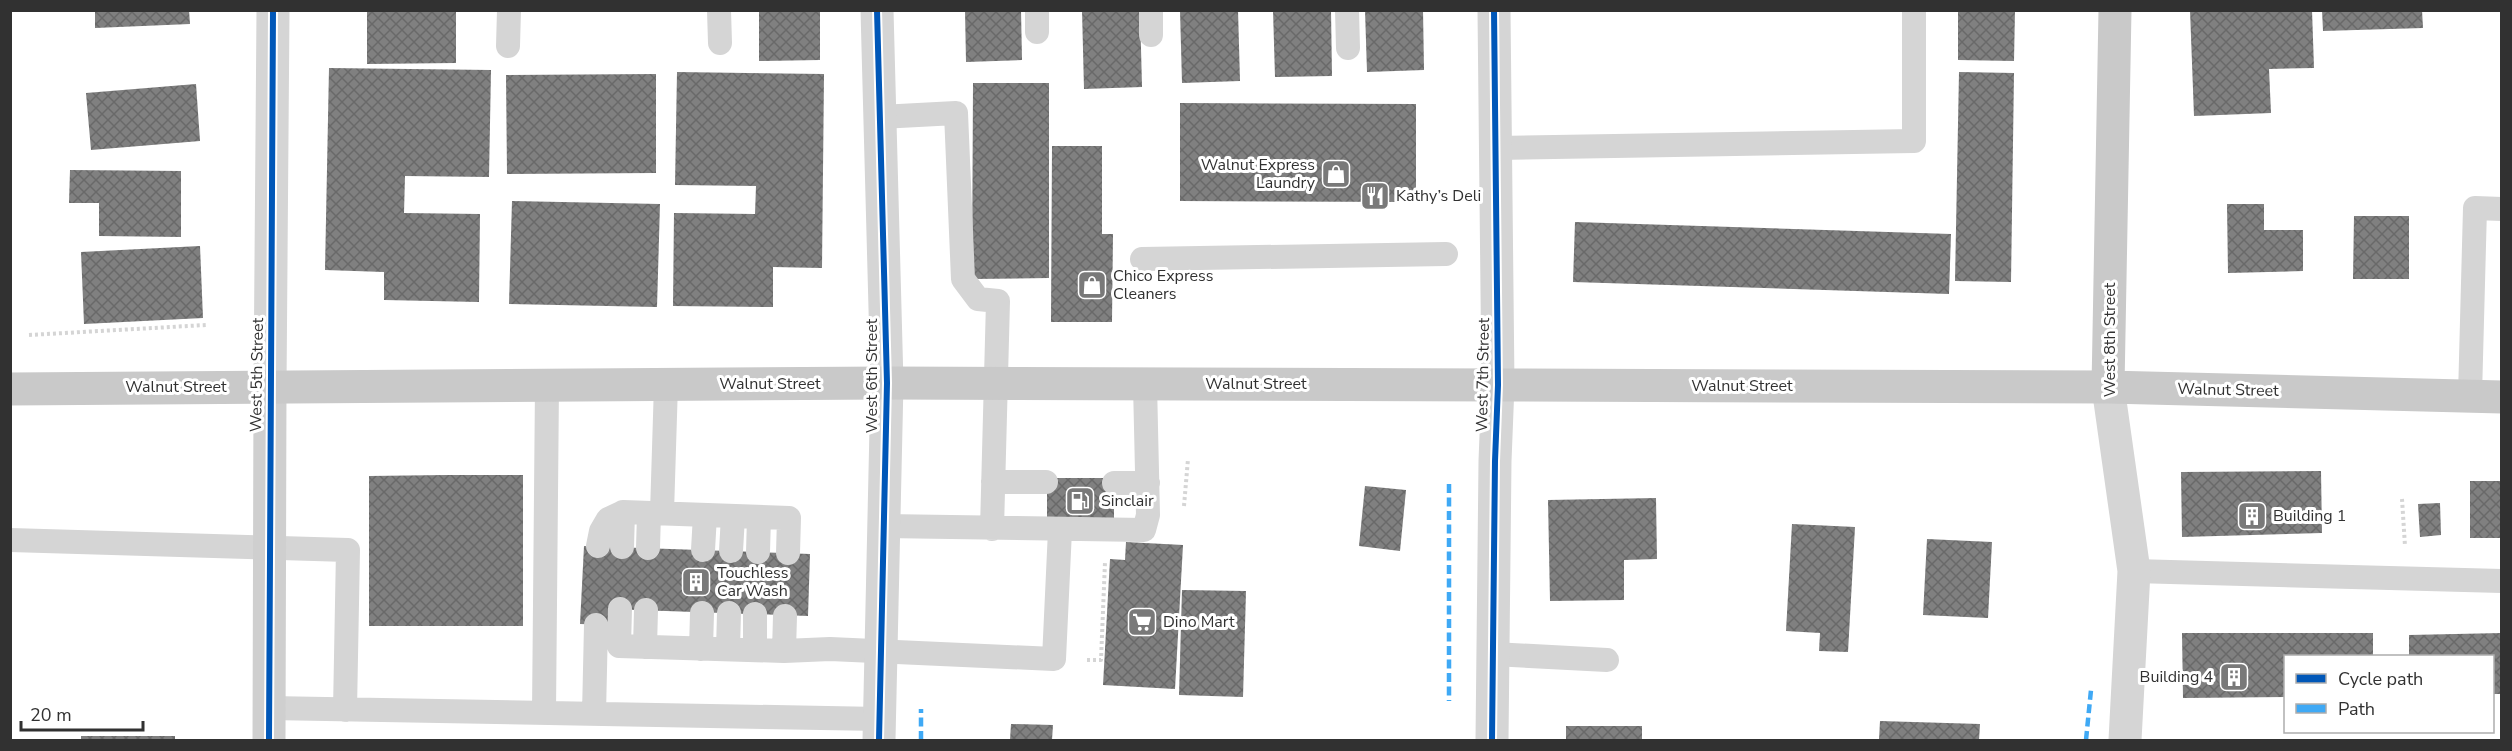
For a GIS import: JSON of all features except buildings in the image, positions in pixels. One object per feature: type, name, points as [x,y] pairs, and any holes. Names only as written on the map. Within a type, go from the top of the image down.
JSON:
[{"type":"main road","name":"West 8th Street","points":[[2108,387],[2115,10]]},
{"type":"main road","name":"Walnut Street","points":[[10,389],[887,383],[2108,387],[2486,397]]},
{"type":"street","name":"West 5th Street","points":[[269,741],[273,10]]},
{"type":"street","name":"West 6th Street","points":[[878,10],[887,383],[880,730]]},
{"type":"street","name":"West 7th Street","points":[[1492,741],[1498,385],[1494,10]]},
{"type":"street","name":"West 8th Street","points":[[2108,387],[2134,571],[2125,741]]},
{"type":"lane","points":[[508,46],[509,10]]},
{"type":"lane","points":[[719,10],[720,43]]},
{"type":"lane","points":[[1151,10],[1151,35]]},
{"type":"lane","points":[[1347,10],[1348,48]]},
{"type":"lane","points":[[1496,148],[1914,141],[1914,10]]},
{"type":"lane","points":[[880,117],[956,113],[963,279],[978,298],[998,301],[992,521]]},
{"type":"lane","points":[[2486,397],[2475,208],[2502,209]]},
{"type":"lane","points":[[1142,259],[1446,254]]},
{"type":"lane","points":[[648,548],[656,513],[666,384]]},
{"type":"lane","points":[[884,526],[992,521],[1054,522],[1144,530],[1148,514],[1145,384]]},
{"type":"lane","points":[[544,713],[547,385]]},
{"type":"lane","points":[[993,482],[1046,482]]},
{"type":"lane","points":[[1114,483],[1148,483]]},
{"type":"lane","points":[[610,546],[623,512],[789,518],[788,553]]},
{"type":"lane","points":[[1114,514],[1148,514]]},
{"type":"lane","points":[[703,550],[705,515]]},
{"type":"lane","points":[[731,551],[733,516]]},
{"type":"lane","points":[[758,552],[759,517]]},
{"type":"lane","points":[[620,609],[619,646],[784,651],[830,649],[1054,659],[1054,522]]},
{"type":"lane","points":[[10,540],[348,550],[345,710]]},
{"type":"lane","points":[[2134,571],[2502,581]]},
{"type":"lane","points":[[645,648],[646,610]]},
{"type":"lane","points":[[700,649],[702,613]]},
{"type":"lane","points":[[728,649],[729,613]]},
{"type":"lane","points":[[755,614],[755,650]]},
{"type":"lane","points":[[784,651],[785,616]]},
{"type":"lane","points":[[594,714],[596,625]]},
{"type":"lane","points":[[1493,654],[1607,660]]},
{"type":"lane","points":[[269,708],[594,714],[880,730]]},
{"type":"path","points":[[29,335],[206,325]]},
{"type":"path","points":[[2402,499],[2406,551]]},
{"type":"path","points":[[1101,660],[1106,551]]},
{"type":"marked path","points":[[1449,484],[1449,701]]},
{"type":"marked path","points":[[2086,740],[2091,690]]},
{"type":"marked path","points":[[921,709],[921,740]]},
{"type":"cycle path","points":[[269,740],[273,10]]},
{"type":"cycle path","points":[[877,10],[887,383],[879,740]]},
{"type":"cycle path","points":[[1492,740],[1498,385],[1494,10]]},
{"type":"place","name":"Walnut Express Laundry","points":[[1336,174]]},
{"type":"place","name":"Kathy’s Deli","points":[[1375,196]]},
{"type":"place","name":"Chico Express Cleaners","points":[[1092,285]]},
{"type":"place","name":"Sinclair","points":[[1080,501]]},
{"type":"place","name":"Building 1","points":[[2252,516]]},
{"type":"place","name":"Touchless Car Wash","points":[[696,582]]},
{"type":"place","name":"Dino Mart","points":[[1142,622]]},
{"type":"place","name":"Building 4","points":[[2234,677]]}]
